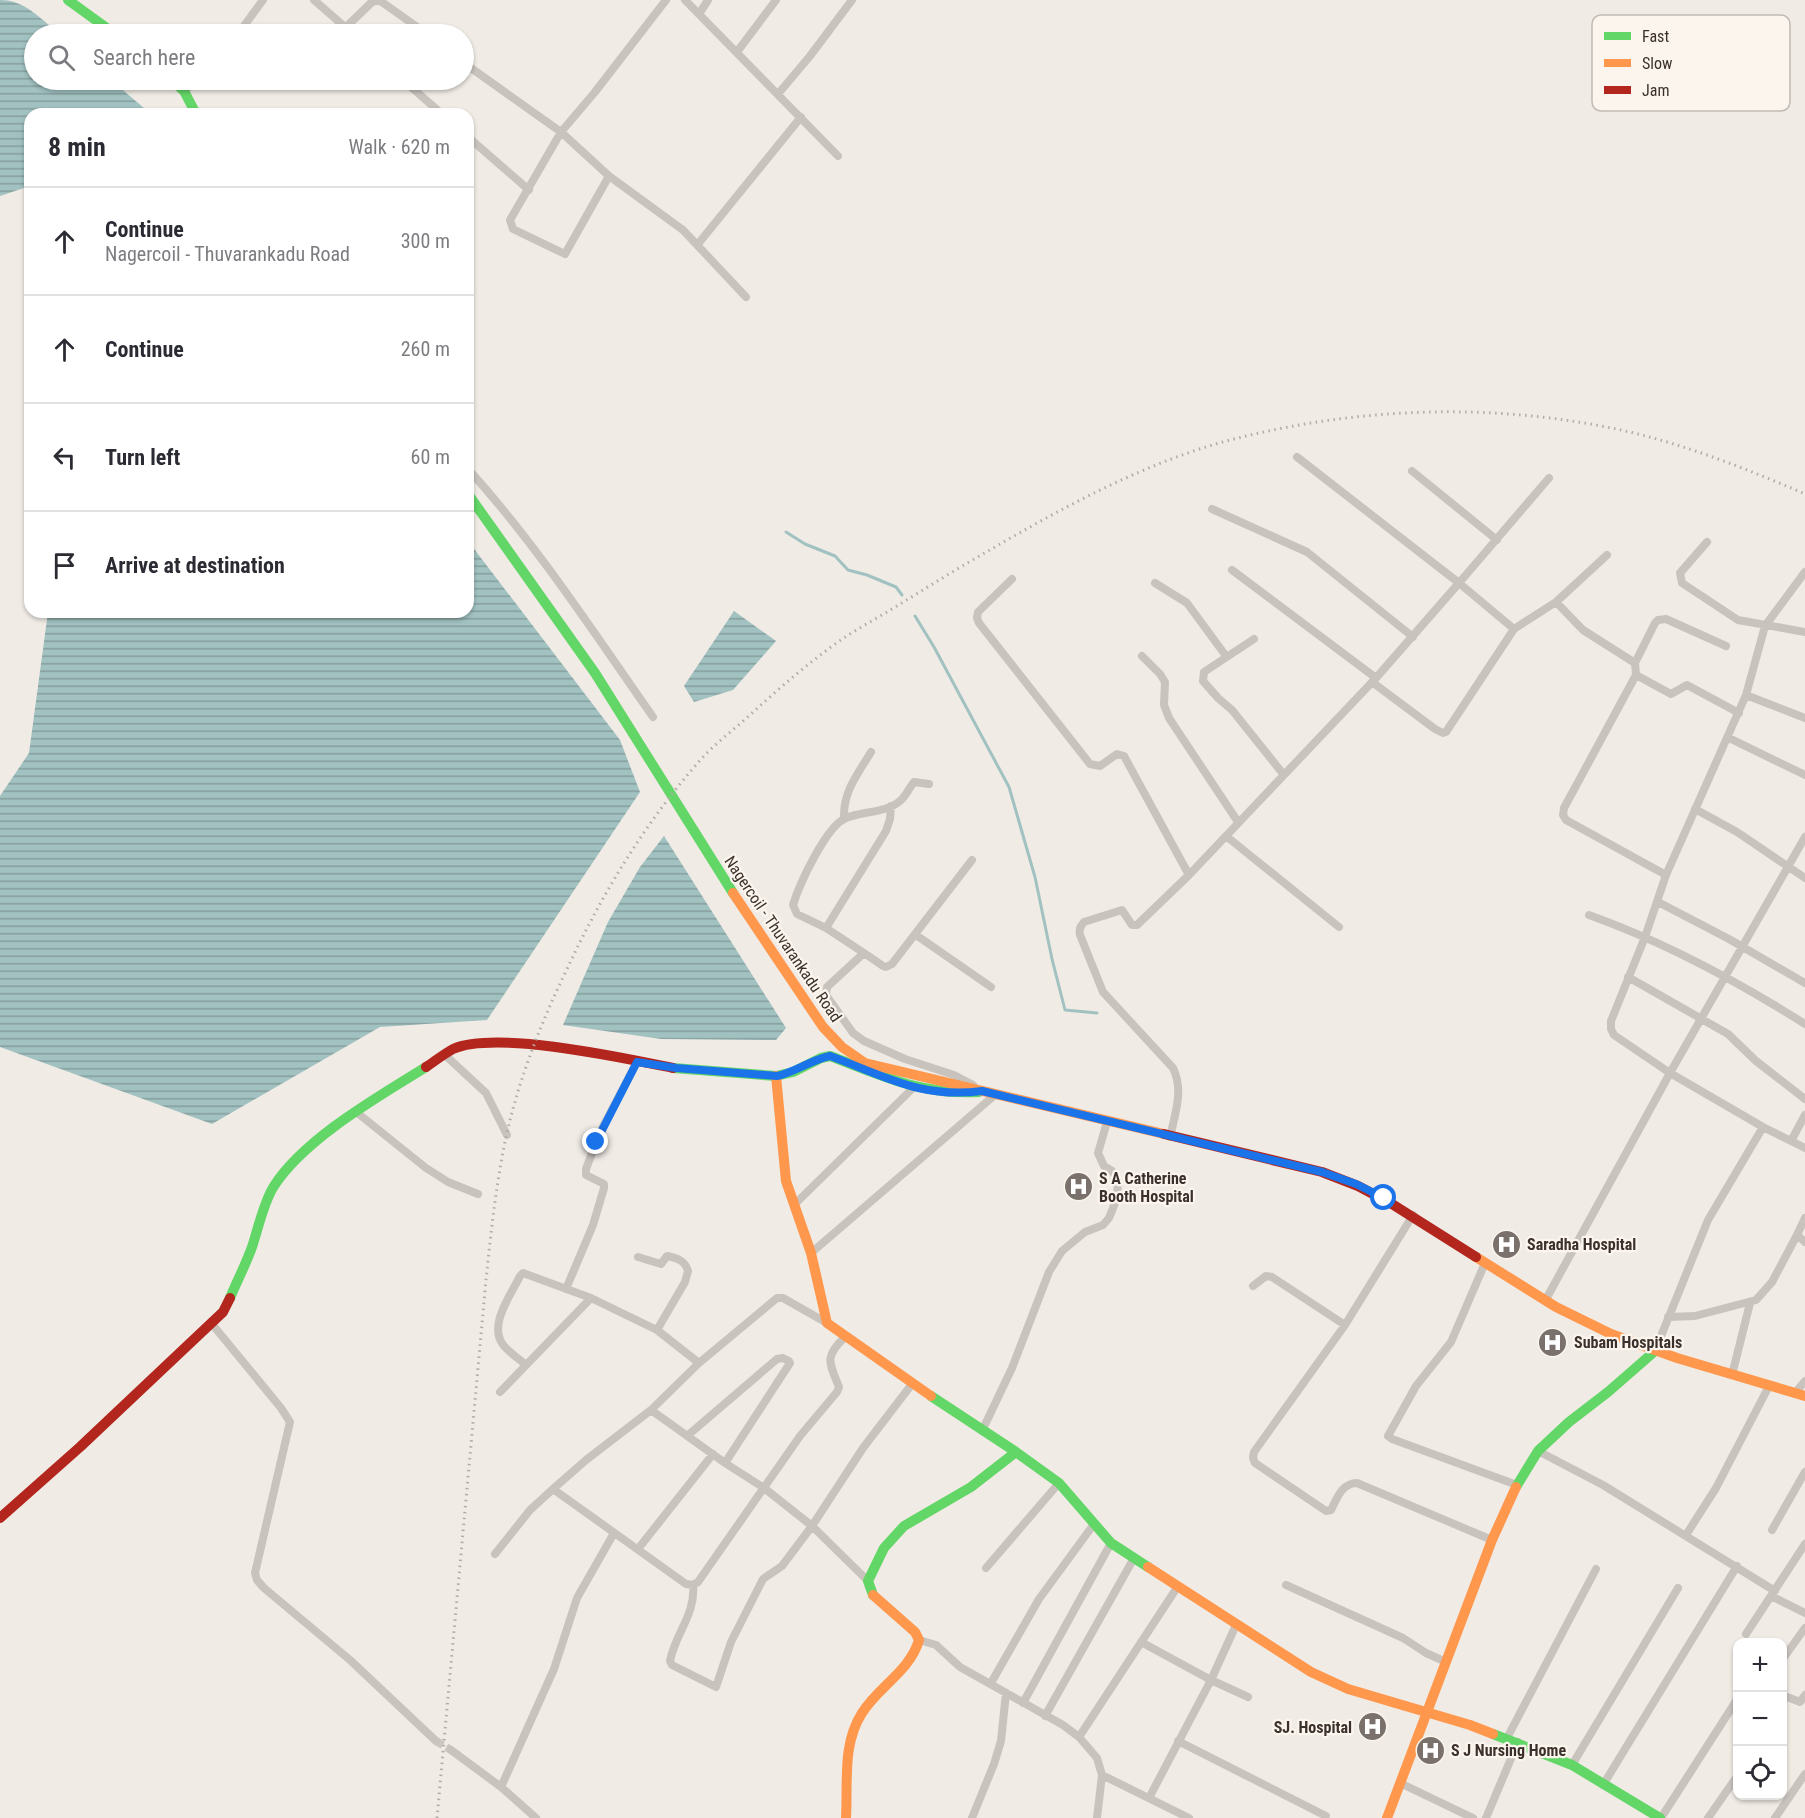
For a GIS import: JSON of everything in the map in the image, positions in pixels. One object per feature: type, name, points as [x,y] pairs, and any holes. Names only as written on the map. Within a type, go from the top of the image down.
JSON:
[{"type":"street","points":[[68,0],[101,24]]},
{"type":"street","points":[[245,24],[262,0]]},
{"type":"street","points":[[314,0],[341,24]]},
{"type":"street","points":[[349,24],[371,3],[378,0],[413,24]]},
{"type":"street","points":[[609,176],[565,254],[511,227],[510,220],[561,132],[666,0]]},
{"type":"street","points":[[685,0],[838,156]]},
{"type":"street","points":[[699,14],[708,0]]},
{"type":"street","points":[[737,52],[776,0]]},
{"type":"street","points":[[778,94],[852,0]]},
{"type":"street","points":[[474,70],[561,132],[609,176],[683,230],[746,297]]},
{"type":"street","points":[[414,90],[435,108]]},
{"type":"street","points":[[184,91],[193,108]]},
{"type":"street","points":[[698,244],[801,117]]},
{"type":"street","points":[[474,143],[529,190]]},
{"type":"street","points":[[1297,457],[1459,583],[1514,629]]},
{"type":"street","points":[[1412,471],[1497,540]]},
{"type":"street","points":[[474,476],[494,498],[567,595],[653,717]]},
{"type":"street","points":[[1170,1137],[1179,1085],[1177,1076],[1158,1050],[1102,992],[1079,929],[1084,922],[1122,910],[1132,925],[1137,926],[1189,875],[1374,680],[1549,478]]},
{"type":"street","name":"Nagercoil - Thuvarankadu Road","points":[[474,502],[565,627],[614,700],[757,933],[833,1041],[855,1058],[865,1063],[941,1082],[1322,1172],[1356,1184],[1413,1215],[1545,1301],[1590,1325],[1655,1351],[1800,1394]]},
{"type":"street","points":[[1212,509],[1307,552],[1413,637]]},
{"type":"street","points":[[1707,542],[1680,573],[1682,583],[1738,620],[1805,632]]},
{"type":"street","points":[[1232,570],[1443,733],[1448,731],[1514,629],[1557,602],[1607,555]]},
{"type":"street","points":[[1805,572],[1765,626],[1746,695],[1729,738],[1666,875],[1645,937],[1611,1021],[1614,1035],[1670,1072],[1763,1127],[1805,1148]]},
{"type":"street","points":[[1011,579],[978,612],[976,618],[979,623],[1090,764],[1100,766],[1117,754],[1124,756],[1189,875]]},
{"type":"street","points":[[1155,583],[1187,603],[1196,612],[1226,656]]},
{"type":"street","points":[[1557,602],[1583,630],[1635,663]]},
{"type":"street","points":[[1666,875],[1566,820],[1563,815],[1564,808],[1636,675],[1635,663],[1655,623],[1662,619],[1726,646]]},
{"type":"street","points":[[1254,639],[1204,672],[1203,681],[1232,710],[1284,775]]},
{"type":"street","points":[[1142,656],[1165,682],[1164,705],[1169,718],[1238,822]]},
{"type":"street","points":[[1636,675],[1671,694],[1688,685],[1739,712]]},
{"type":"street","points":[[1746,695],[1805,718]]},
{"type":"street","points":[[1729,738],[1805,775]]},
{"type":"street","points":[[844,818],[843,805],[846,794],[871,752]]},
{"type":"street","points":[[929,784],[914,782],[900,801],[891,806],[844,818],[818,850],[793,905],[797,914],[826,928],[883,966],[889,966],[916,935],[972,860]]},
{"type":"street","points":[[826,928],[886,831],[891,806]]},
{"type":"street","points":[[1695,808],[1737,832],[1805,878]]},
{"type":"street","points":[[1226,836],[1339,927]]},
{"type":"street","points":[[1545,1301],[1670,1072],[1805,837]]},
{"type":"street","points":[[1658,902],[1805,983]]},
{"type":"street","points":[[1588,915],[1645,937],[1725,977],[1805,1024]]},
{"type":"street","points":[[916,935],[991,987]]},
{"type":"street","points":[[864,953],[827,987],[826,991],[831,1003],[853,1033],[876,1048],[954,1074],[982,1091]]},
{"type":"street","points":[[1628,977],[1728,1034],[1756,1061],[1805,1099]]},
{"type":"street","points":[[0,1518],[212,1324],[227,1306],[251,1250],[272,1188],[286,1169],[305,1151],[356,1112],[454,1049],[479,1043],[532,1045],[601,1054],[676,1068],[777,1076],[793,1072],[830,1056],[883,1078],[914,1087],[949,1094],[982,1091]]},
{"type":"street","points":[[445,1055],[486,1093],[507,1135]]},
{"type":"street","points":[[566,1289],[593,1225],[604,1188],[604,1184],[586,1175],[586,1169],[600,1132],[637,1062]]},
{"type":"street","points":[[777,1076],[786,1181],[811,1252],[827,1323]]},
{"type":"street","points":[[794,1205],[914,1087]]},
{"type":"street","points":[[811,1252],[996,1094]]},
{"type":"street","points":[[356,1112],[426,1168],[448,1182],[478,1194]]},
{"type":"street","points":[[1791,1141],[1805,1115]]},
{"type":"street","points":[[982,1431],[1012,1368],[1049,1272],[1062,1251],[1085,1232],[1103,1225],[1109,1218],[1117,1198],[1118,1181],[1112,1171],[1099,1159],[1099,1144],[1107,1122]]},
{"type":"street","points":[[1387,1818],[1492,1540],[1516,1485],[1538,1451],[1569,1422],[1655,1351],[1708,1220],[1763,1127]]},
{"type":"street","points":[[1413,1215],[1346,1325],[1254,1452],[1253,1458],[1255,1463],[1326,1511],[1331,1510],[1346,1486],[1357,1483],[1492,1540]]},
{"type":"street","points":[[1668,1317],[1695,1316],[1750,1302],[1761,1296],[1772,1282],[1805,1218]]},
{"type":"street","points":[[1797,1235],[1805,1242]]},
{"type":"street","points":[[638,1257],[661,1264],[668,1256],[675,1257],[682,1261],[688,1272],[685,1282],[657,1330]]},
{"type":"street","points":[[1485,1263],[1451,1342],[1416,1386],[1388,1436],[1516,1485]]},
{"type":"street","points":[[526,1365],[503,1346],[499,1328],[500,1317],[520,1276],[527,1273],[591,1298],[657,1330],[699,1363]]},
{"type":"street","points":[[1253,1286],[1266,1276],[1272,1276],[1346,1325]]},
{"type":"street","points":[[500,1392],[591,1298]]},
{"type":"street","points":[[495,1554],[530,1510],[553,1489],[586,1460],[651,1410],[699,1363],[779,1298],[783,1298],[827,1323],[912,1384],[1059,1483],[1111,1543],[1214,1608],[1236,1625],[1331,1682],[1512,1740],[1572,1765],[1660,1818],[1733,1704]]},
{"type":"street","points":[[1732,1375],[1750,1302]]},
{"type":"street","points":[[212,1324],[290,1422],[255,1573],[257,1580],[350,1660],[436,1741]]},
{"type":"street","points":[[553,1489],[686,1584],[693,1585],[698,1582],[800,1436],[837,1392],[839,1387],[829,1357],[834,1347],[845,1337]]},
{"type":"street","points":[[687,1436],[777,1359],[789,1360],[790,1363],[725,1463]]},
{"type":"street","points":[[1800,1394],[1805,1381]]},
{"type":"street","points":[[693,1585],[691,1610],[670,1661],[672,1665],[716,1687],[731,1642],[763,1579],[782,1566],[812,1526],[863,1449],[912,1384]]},
{"type":"street","points":[[1686,1535],[1716,1488],[1769,1386]]},
{"type":"street","points":[[651,1410],[764,1488],[812,1526],[868,1581],[871,1593],[915,1632],[919,1640],[916,1650],[862,1713],[853,1732],[847,1756],[847,1818]]},
{"type":"street","points":[[1538,1451],[1603,1485],[1686,1535],[1737,1566],[1805,1613]]},
{"type":"street","points":[[868,1581],[884,1548],[904,1526],[970,1487],[1016,1452]]},
{"type":"street","points":[[638,1549],[713,1454]]},
{"type":"street","points":[[1772,1530],[1805,1472]]},
{"type":"street","points":[[986,1568],[1059,1483]]},
{"type":"street","points":[[991,1683],[1039,1599],[1094,1524]]},
{"type":"street","points":[[501,1787],[554,1669],[577,1598],[614,1533]]},
{"type":"street","points":[[1023,1703],[1111,1543]]},
{"type":"street","points":[[1746,1634],[1805,1544]]},
{"type":"street","points":[[1046,1716],[1134,1558]]},
{"type":"street","points":[[1603,1785],[1737,1566]]},
{"type":"street","points":[[1486,1818],[1512,1740],[1596,1569]]},
{"type":"street","points":[[1286,1585],[1403,1638],[1426,1653],[1446,1662]]},
{"type":"street","points":[[1079,1737],[1178,1586]]},
{"type":"street","points":[[1572,1765],[1678,1588]]},
{"type":"street","points":[[1149,1798],[1236,1625]]},
{"type":"street","points":[[1787,1653],[1805,1628]]},
{"type":"street","points":[[919,1640],[936,1645],[960,1667],[1063,1725],[1079,1737],[1096,1758],[1102,1775],[1097,1818]]},
{"type":"street","points":[[1141,1642],[1210,1680],[1248,1697]]},
{"type":"street","points":[[972,1818],[994,1764],[1000,1741],[1006,1692]]},
{"type":"street","points":[[1787,1697],[1800,1702],[1805,1695]]},
{"type":"street","points":[[1178,1741],[1326,1816]]},
{"type":"street","points":[[451,1750],[501,1787],[536,1818]]},
{"type":"street","points":[[1775,1818],[1805,1774]]},
{"type":"street","points":[[1102,1775],[1189,1818]]},
{"type":"street","points":[[1708,1818],[1733,1781]]},
{"type":"street","points":[[1400,1783],[1473,1818]]},
{"type":"water","points":[[0,0],[25,7],[47,24],[24,24],[24,90],[123,90],[144,108],[24,108],[24,188],[0,196]]},
{"type":"water","points":[[474,549],[620,740],[640,792],[487,1020],[380,1027],[212,1124],[0,1047],[0,796],[29,753],[47,618],[474,618]]},
{"type":"water","points":[[734,611],[776,641],[733,690],[694,702],[684,686]]},
{"type":"water","points":[[664,836],[786,1028],[776,1040],[661,1039],[563,1025],[608,922],[640,867]]},
{"type":"waterway","points":[[786,532],[805,544],[835,556],[848,570],[896,587],[902,595]]},
{"type":"waterway","points":[[915,616],[1009,787],[1035,877],[1065,1010],[1097,1013]]},
{"type":"tunnel","points":[[436,1741],[451,1750]]},
{"type":"railway","points":[[437,1818],[488,1262],[499,1172],[511,1115],[524,1072],[548,1010],[594,915],[624,862],[658,812],[706,754],[789,680],[838,642],[955,570],[1094,493],[1156,465],[1219,443],[1313,423],[1361,416],[1457,412],[1553,418],[1654,438],[1731,464],[1805,494]]},
{"type":"traffic: fast","points":[[68,0],[101,24]]},
{"type":"traffic: fast","points":[[183,90],[193,108]]},
{"type":"traffic: fast","points":[[474,502],[595,673],[733,893]]},
{"type":"traffic: fast","points":[[673,1068],[776,1076],[793,1072],[830,1056],[903,1083],[939,1090],[979,1092]]},
{"type":"traffic: fast","points":[[230,1298],[250,1253],[267,1199],[287,1168],[323,1135],[365,1105],[426,1067]]},
{"type":"traffic: fast","points":[[1516,1487],[1538,1451],[1569,1422],[1655,1351]]},
{"type":"traffic: fast","points":[[931,1396],[1059,1483],[1111,1543],[1148,1567]]},
{"type":"traffic: fast","points":[[873,1595],[868,1581],[884,1548],[904,1526],[971,1487],[1016,1452]]},
{"type":"traffic: fast","points":[[1493,1734],[1572,1765],[1660,1818]]},
{"type":"traffic: slow","points":[[733,893],[823,1027],[842,1047],[865,1063],[1164,1134]]},
{"type":"traffic: slow","points":[[776,1076],[786,1181],[811,1253],[827,1323],[931,1396]]},
{"type":"traffic: slow","points":[[1476,1257],[1556,1307],[1611,1334],[1677,1358],[1805,1396]]},
{"type":"traffic: slow","points":[[1387,1818],[1492,1540],[1516,1487]]},
{"type":"traffic: slow","points":[[1148,1567],[1311,1672],[1348,1689],[1493,1734]]},
{"type":"traffic: slow","points":[[846,1818],[847,1764],[851,1738],[856,1725],[876,1695],[909,1661],[919,1640],[915,1632],[873,1595]]},
{"type":"traffic: jam","points":[[426,1067],[453,1049],[473,1044],[499,1043],[561,1048],[673,1068]]},
{"type":"traffic: jam","points":[[1164,1134],[1322,1172],[1358,1186],[1392,1204],[1476,1257]]},
{"type":"traffic: jam","points":[[0,1518],[80,1447],[223,1312],[230,1298]]},
{"type":"place","name":"S A Catherine Booth Hospital","points":[[1078,1187]]},
{"type":"place","name":"Saradha Hospital","points":[[1506,1244]]},
{"type":"place","name":"Subam Hospitals","points":[[1553,1342]]},
{"type":"place","name":"SJ. Hospital","points":[[1373,1727]]},
{"type":"place","name":"S J Nursing Home","points":[[1430,1750]]},
{"type":"route","points":[[596,1142],[637,1062],[676,1068],[777,1076],[793,1072],[830,1056],[883,1078],[922,1089],[949,1094],[982,1091],[1322,1172],[1356,1184],[1384,1198]]}]
